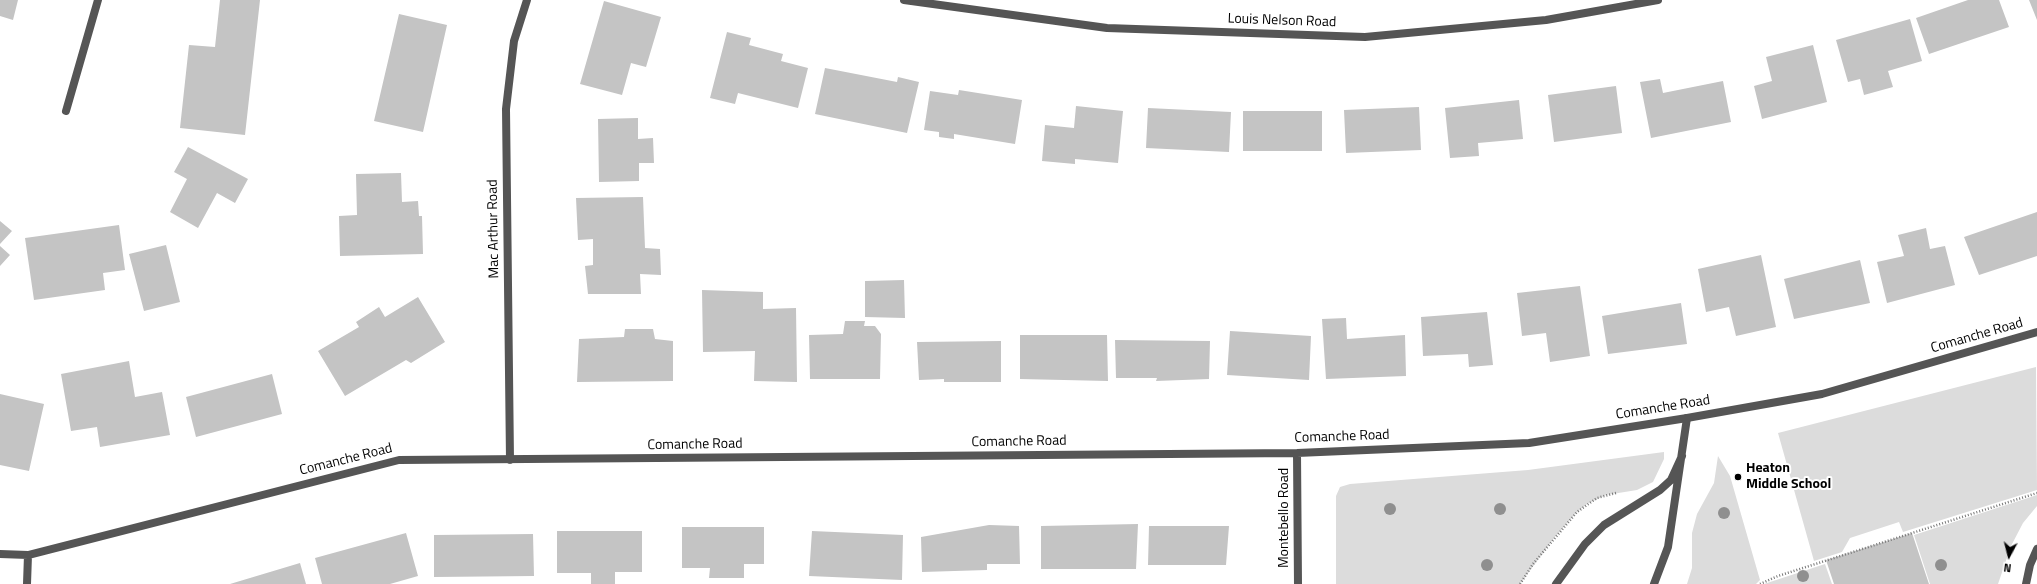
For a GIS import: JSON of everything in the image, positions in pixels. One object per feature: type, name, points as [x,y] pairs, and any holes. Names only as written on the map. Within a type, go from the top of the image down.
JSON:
[{"type":"street","points":[[66,111],[98,0]]},
{"type":"street","name":"Mac Arthur Road","points":[[510,460],[506,109],[514,42],[527,0]]},
{"type":"street","name":"Louis Nelson Road","points":[[904,0],[1107,28],[1365,37],[1546,20],[1658,0]]},
{"type":"street","name":"Comanche Road","points":[[0,554],[28,555],[399,460],[1297,453],[1529,443],[1687,418],[1822,394],[2037,332]]},
{"type":"street","points":[[1654,584],[1668,547],[1687,418]]},
{"type":"street","name":"Montebello Road","points":[[1297,453],[1298,584]]},
{"type":"street","points":[[1556,584],[1585,544],[1604,525],[1660,490],[1671,480],[1682,456]]},
{"type":"street","points":[[2026,584],[2030,565],[2037,550]]},
{"type":"street","points":[[27,584],[28,555]]},
{"type":"path","points":[[1760,584],[1778,576],[2037,493]]},
{"type":"shaded area","points":[[2036,367],[2037,490],[1903,532],[1899,522],[1850,538],[1842,552],[1814,561],[1778,433]]},
{"type":"shaded area","points":[[1664,452],[1664,459],[1653,482],[1637,490],[1606,495],[1587,504],[1577,512],[1554,538],[1520,584],[1336,584],[1336,496],[1340,487],[1350,484],[1528,470]]},
{"type":"shaded area","points":[[1718,456],[1730,476],[1760,580],[1756,584],[1687,584],[1692,568],[1692,533],[1697,514],[1714,483]]},
{"type":"shaded area","points":[[2037,495],[2037,506],[2023,523],[2011,546],[1998,584],[1930,584],[1914,535]]},
{"type":"shaded area","points":[[1825,564],[1832,584],[1764,584]]},
{"type":"building","points":[[0,0],[18,0],[13,20],[0,16]]},
{"type":"building","points":[[220,0],[260,0],[245,135],[180,128],[189,45],[215,47]]},
{"type":"building","points":[[1968,0],[1999,0],[2009,27],[1929,54],[1916,18]]},
{"type":"building","points":[[2029,0],[2037,0],[2037,20]]},
{"type":"building","points":[[604,1],[661,17],[646,67],[631,63],[622,95],[580,84]]},
{"type":"building","points":[[399,14],[447,25],[423,132],[374,121]]},
{"type":"building","points":[[1910,19],[1922,61],[1888,71],[1893,87],[1864,95],[1860,79],[1848,82],[1836,40]]},
{"type":"building","points":[[727,32],[751,38],[749,45],[783,54],[781,61],[808,68],[798,108],[738,93],[735,104],[710,98]]},
{"type":"building","points":[[1813,45],[1827,102],[1762,119],[1754,86],[1772,81],[1766,57]]},
{"type":"building","points":[[825,68],[897,82],[898,77],[919,82],[907,133],[815,114]]},
{"type":"building","points":[[1660,79],[1663,93],[1723,81],[1731,122],[1651,138],[1640,82]]},
{"type":"building","points":[[1616,86],[1622,133],[1554,142],[1548,95]]},
{"type":"building","points":[[959,90],[1022,100],[1015,144],[954,134],[954,139],[939,137],[939,132],[924,130],[930,91],[958,95]]},
{"type":"building","points":[[1519,100],[1523,139],[1478,143],[1479,156],[1450,158],[1445,108]]},
{"type":"building","points":[[1076,106],[1123,111],[1118,163],[1075,159],[1075,164],[1042,161],[1045,125],[1074,128]]},
{"type":"building","points":[[1419,107],[1421,150],[1346,153],[1344,110]]},
{"type":"building","points":[[1148,108],[1231,112],[1229,152],[1146,148]]},
{"type":"building","points":[[1243,111],[1322,111],[1322,151],[1243,151]]},
{"type":"building","points":[[638,118],[638,139],[653,138],[654,163],[639,163],[639,181],[599,182],[598,119]]},
{"type":"building","points":[[188,147],[248,179],[235,203],[217,193],[198,228],[170,212],[187,179],[174,172]]},
{"type":"building","points":[[401,173],[402,202],[418,201],[419,216],[422,216],[423,254],[340,256],[339,216],[357,215],[356,174]]},
{"type":"building","points":[[643,197],[645,248],[660,249],[661,275],[640,274],[641,294],[588,294],[585,266],[593,265],[593,239],[578,240],[576,198]]},
{"type":"building","points":[[2037,212],[2037,256],[1979,275],[1964,237]]},
{"type":"building","points":[[0,221],[12,231],[0,244]]},
{"type":"building","points":[[119,225],[125,270],[103,273],[105,290],[34,300],[25,238]]},
{"type":"building","points":[[1926,228],[1930,249],[1945,246],[1955,285],[1887,303],[1877,262],[1904,256],[1898,235]]},
{"type":"building","points":[[166,245],[180,302],[144,311],[129,254]]},
{"type":"building","points":[[0,246],[10,255],[0,266]]},
{"type":"building","points":[[1761,255],[1776,327],[1736,336],[1729,307],[1706,312],[1698,269]]},
{"type":"building","points":[[1860,260],[1870,303],[1794,319],[1784,279]]},
{"type":"building","points":[[904,280],[905,318],[865,317],[865,281]]},
{"type":"building","points":[[1580,286],[1590,356],[1550,362],[1546,333],[1522,336],[1517,293]]},
{"type":"building","points":[[702,290],[763,292],[763,309],[796,308],[797,382],[754,381],[755,351],[703,352]]},
{"type":"building","points":[[418,297],[445,342],[411,363],[406,360],[345,396],[318,351],[359,327],[356,322],[379,307],[385,317]]},
{"type":"building","points":[[1681,303],[1687,344],[1608,354],[1602,316]]},
{"type":"building","points":[[1487,312],[1493,365],[1469,367],[1468,354],[1423,356],[1421,317]]},
{"type":"building","points":[[1346,318],[1347,339],[1405,335],[1406,376],[1326,379],[1322,319]]},
{"type":"building","points":[[845,321],[865,321],[864,326],[875,326],[881,334],[880,379],[810,379],[809,335],[843,334]]},
{"type":"building","points":[[625,329],[653,329],[655,339],[673,341],[673,381],[577,382],[579,339],[624,337]]},
{"type":"building","points":[[1230,331],[1311,336],[1309,380],[1227,375]]},
{"type":"building","points":[[1020,335],[1107,335],[1108,381],[1020,379]]},
{"type":"building","points":[[1115,340],[1210,341],[1209,379],[1156,381],[1157,378],[1116,378]]},
{"type":"building","points":[[1001,341],[1001,382],[944,382],[944,379],[919,380],[917,342]]},
{"type":"building","points":[[129,361],[135,397],[162,392],[170,435],[100,447],[97,427],[71,431],[61,374]]},
{"type":"building","points":[[272,374],[282,414],[196,437],[186,397]]},
{"type":"building","points":[[0,394],[44,404],[29,471],[0,465]]},
{"type":"building","points":[[1138,524],[1136,569],[1041,569],[1041,526]]},
{"type":"building","points":[[989,525],[1019,526],[1020,564],[987,564],[987,570],[922,572],[921,537]]},
{"type":"building","points":[[1149,526],[1229,526],[1226,565],[1148,565]]},
{"type":"building","points":[[682,527],[764,527],[764,564],[744,564],[744,578],[709,578],[710,568],[682,568]]},
{"type":"building","points":[[557,531],[642,531],[642,572],[615,572],[615,584],[591,584],[591,573],[557,573]]},
{"type":"building","points":[[812,531],[903,535],[902,580],[809,576]]},
{"type":"building","points":[[406,533],[418,576],[390,584],[322,584],[315,558]]},
{"type":"building","points":[[1912,533],[1929,584],[1834,584],[1826,560]]},
{"type":"building","points":[[533,534],[534,576],[434,577],[434,535]]},
{"type":"building","points":[[300,563],[306,584],[230,584]]},
{"type":"place","name":"Heaton Middle School","points":[[1738,477]]}]
